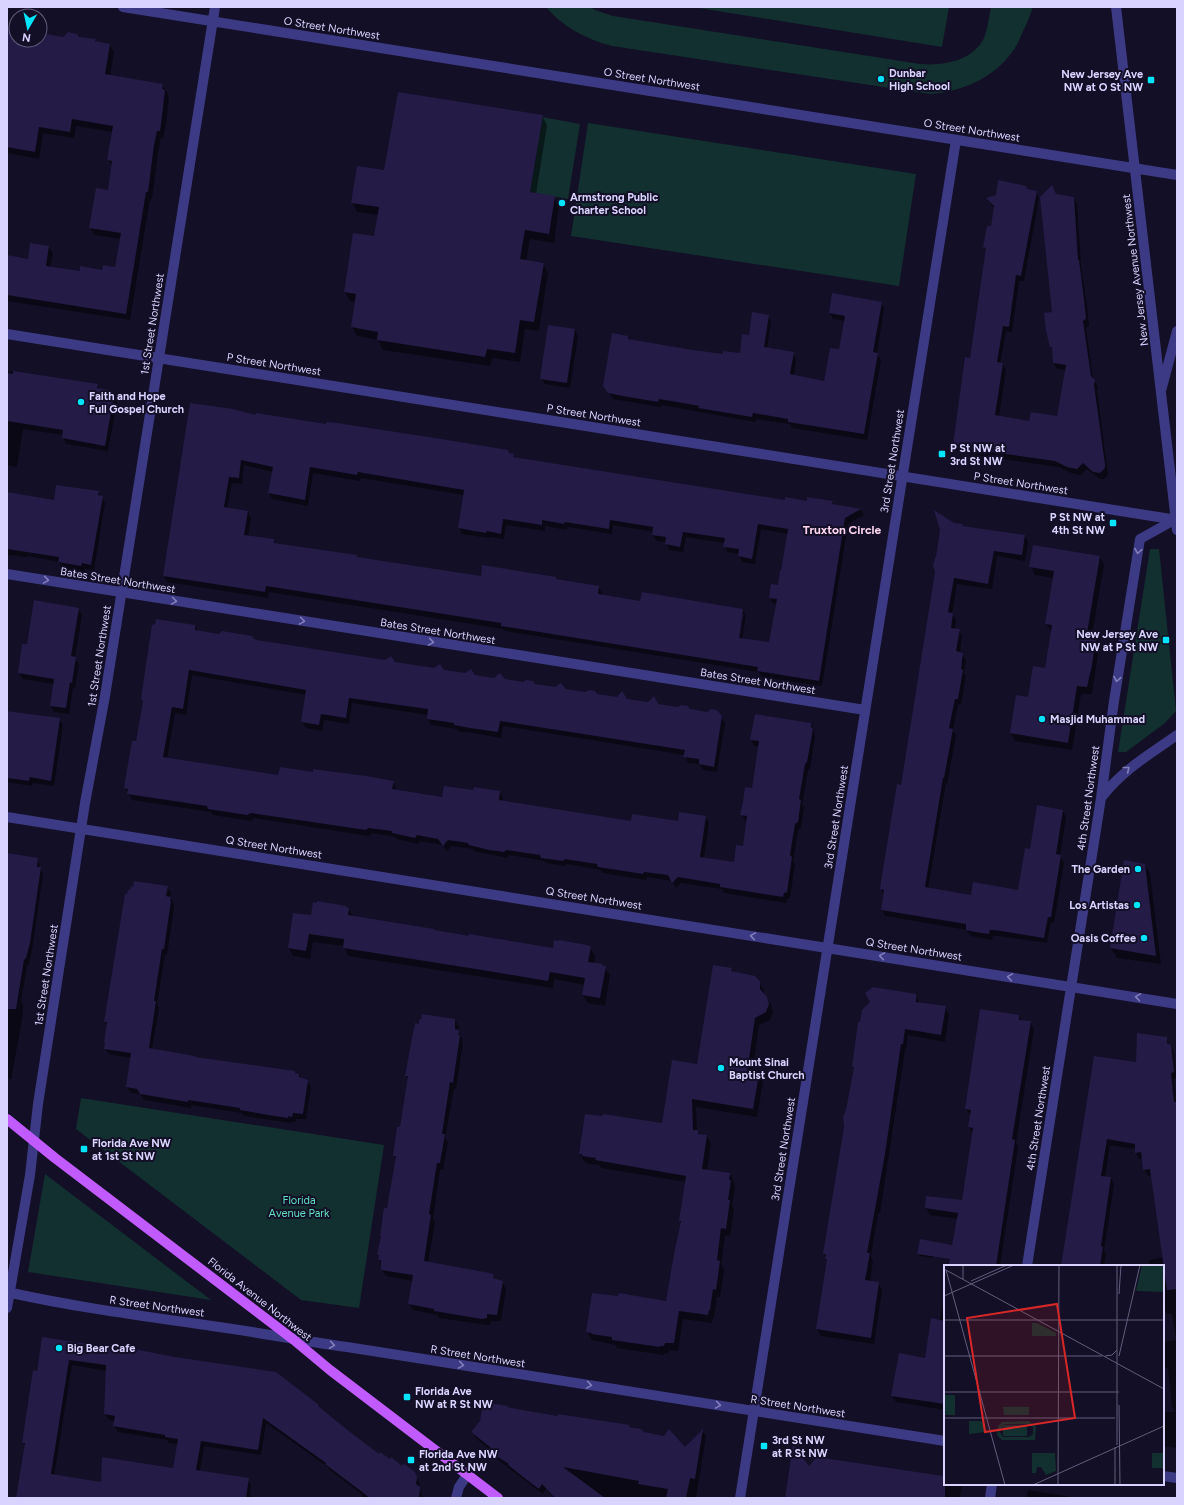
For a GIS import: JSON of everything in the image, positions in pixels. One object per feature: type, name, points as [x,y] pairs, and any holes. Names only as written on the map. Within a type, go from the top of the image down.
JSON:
[{"type":"main road","name":"Florida Avenue Northwest","points":[[7,1119],[498,1498]]},
{"type":"street","name":"O Street Northwest","points":[[123,7],[1177,175]]},
{"type":"street","name":"1st Street Northwest","points":[[7,1308],[8,1293],[30,1175],[38,1104],[82,828],[122,592],[215,7]]},
{"type":"street","name":"New Jersey Avenue Northwest","points":[[1116,7],[1177,523]]},
{"type":"street","name":"3rd Street Northwest","points":[[740,1498],[956,140]]},
{"type":"street","points":[[1161,391],[1177,331]]},
{"type":"street","name":"P Street Northwest","points":[[7,334],[902,476],[1177,523]]},
{"type":"street","name":"4th Street Northwest","points":[[1027,1265],[1140,540],[1177,523]]},
{"type":"street","name":"Bates Street Northwest","points":[[7,574],[865,710]]},
{"type":"street","points":[[1101,798],[1109,787],[1129,768],[1177,735]]},
{"type":"street","name":"Q Street Northwest","points":[[7,817],[1177,1004]]},
{"type":"street","name":"R Street Northwest","points":[[8,1293],[103,1310],[944,1441]]},
{"type":"street","points":[[456,1498],[459,1487],[467,1475]]},
{"type":"street","points":[[1164,1476],[1177,1478]]},
{"type":"street","points":[[990,1498],[992,1485]]},
{"type":"green space","points":[[546,7],[590,7],[613,16],[920,64],[938,64],[947,63],[965,57],[979,46],[984,38],[991,7],[1002,7],[1002,9],[1003,7],[1033,7],[1016,46],[1005,61],[996,69],[965,87],[942,93],[930,94],[612,46],[593,40],[576,32],[560,21]]},
{"type":"green space","points":[[693,7],[949,7],[942,47]]},
{"type":"green space","points":[[542,117],[580,124],[568,199],[530,192]]},
{"type":"green space","points":[[588,123],[916,174],[899,286],[571,236]]},
{"type":"green space","points":[[1150,549],[1159,549],[1176,711],[1165,723],[1126,752],[1118,752]]},
{"type":"green space","name":"Florida Avenue Park","points":[[81,1098],[384,1145],[359,1308],[301,1300],[76,1129]]},
{"type":"green space","points":[[45,1174],[211,1300],[28,1272]]},
{"type":"building","points":[[7,28],[8,48],[48,48],[48,34],[63,37],[68,32],[77,34],[79,37],[96,39],[95,41],[110,44],[105,74],[163,84],[162,89],[165,90],[160,131],[157,131],[154,145],[148,192],[146,192],[126,314],[7,295],[7,255],[28,259],[30,243],[49,246],[46,266],[80,271],[80,266],[102,270],[103,265],[115,267],[121,233],[89,228],[96,188],[108,190],[112,161],[107,160],[113,126],[72,119],[70,132],[39,127],[35,152],[7,147]]},
{"type":"building","points":[[398,92],[543,115],[530,192],[555,196],[549,234],[525,230],[520,259],[544,263],[534,322],[520,320],[515,353],[487,349],[485,357],[377,340],[378,332],[351,327],[356,294],[344,292],[353,233],[374,236],[379,207],[351,203],[357,166],[384,170]]},
{"type":"building","points":[[998,180],[1026,186],[1027,189],[1037,191],[1021,276],[1016,275],[1009,327],[1003,326],[997,362],[1003,363],[995,415],[1029,421],[1031,412],[1057,416],[1066,365],[1053,363],[1052,347],[1050,347],[1046,331],[1044,313],[1052,312],[1040,197],[1052,185],[1056,194],[1074,197],[1078,260],[1086,319],[1083,321],[1091,376],[1095,380],[1094,385],[1105,464],[1105,468],[1100,473],[1093,472],[1083,463],[1077,469],[1067,467],[1055,461],[953,445],[965,357],[970,358],[986,248],[983,247],[987,226],[991,226],[994,206],[986,198],[996,195]]},
{"type":"building","points":[[832,293],[882,302],[873,352],[878,353],[864,434],[788,422],[788,419],[753,413],[752,417],[698,408],[699,406],[659,399],[658,402],[623,396],[608,393],[603,386],[612,333],[628,336],[628,339],[693,350],[723,354],[723,351],[740,353],[742,334],[749,335],[752,312],[769,315],[764,347],[794,352],[790,374],[824,381],[830,348],[839,349],[845,316],[829,313]]},
{"type":"building","points":[[548,325],[575,329],[567,383],[540,379]]},
{"type":"building","points":[[13,371],[98,384],[97,388],[110,390],[114,395],[105,446],[62,438],[63,430],[7,421],[7,373],[13,374]]},
{"type":"building","points":[[190,403],[233,409],[255,415],[256,413],[326,424],[327,422],[337,423],[435,438],[508,450],[509,453],[514,454],[513,457],[785,500],[785,497],[807,501],[807,497],[833,501],[832,504],[861,509],[845,518],[819,681],[757,671],[758,667],[501,626],[501,623],[266,586],[265,592],[163,576]],"holes":[[[241,460],[273,467],[268,493],[305,500],[310,467],[357,475],[358,472],[464,490],[458,528],[486,533],[487,531],[501,534],[503,519],[542,525],[542,520],[564,524],[565,522],[609,529],[610,520],[653,527],[652,535],[666,537],[665,544],[680,547],[683,532],[725,538],[723,547],[739,549],[738,556],[752,559],[758,524],[788,529],[778,585],[771,584],[769,598],[777,599],[769,642],[739,638],[743,609],[642,592],[640,601],[598,594],[599,586],[556,579],[556,577],[482,565],[481,576],[357,557],[357,555],[274,543],[274,539],[244,535],[248,511],[224,507],[229,477],[239,478]]]},
{"type":"building","points":[[56,485],[99,491],[98,495],[103,496],[91,565],[82,563],[81,566],[58,562],[59,557],[7,549],[7,492],[54,500]]},
{"type":"building","points":[[934,510],[954,523],[963,524],[962,526],[1025,535],[1022,555],[994,551],[988,584],[954,578],[948,612],[953,613],[951,628],[960,629],[956,651],[963,653],[961,669],[963,670],[958,699],[955,699],[949,728],[953,729],[943,778],[925,887],[971,895],[973,882],[1018,890],[1025,848],[1030,849],[1037,805],[1063,810],[1056,854],[1061,855],[1051,917],[1048,917],[1044,938],[994,930],[990,930],[989,934],[975,932],[966,930],[966,924],[881,910],[884,890],[880,889],[882,875],[897,784],[901,785],[935,572],[933,565],[940,530]]},
{"type":"building","points":[[1033,545],[1100,556],[1087,633],[1092,634],[1092,638],[1096,639],[1092,665],[1087,687],[1077,686],[1068,743],[1010,733],[1016,695],[1028,697],[1033,666],[1045,668],[1052,625],[1045,624],[1054,571],[1029,567]]},
{"type":"building","points":[[34,600],[79,608],[71,656],[76,657],[66,708],[50,706],[54,679],[18,673],[22,644],[27,644]]},
{"type":"building","points":[[156,619],[195,625],[195,630],[219,634],[222,631],[252,636],[257,640],[385,660],[391,656],[395,662],[434,668],[440,664],[444,670],[465,673],[471,669],[475,675],[494,678],[500,673],[505,679],[523,682],[526,680],[533,681],[535,684],[555,687],[561,683],[566,689],[585,692],[589,690],[595,691],[597,694],[617,697],[622,691],[627,699],[648,702],[654,696],[658,704],[678,707],[681,705],[688,706],[690,709],[707,712],[711,709],[717,710],[722,716],[714,767],[699,764],[699,759],[683,757],[685,750],[500,721],[498,732],[470,728],[454,725],[454,723],[427,719],[428,709],[349,698],[346,718],[321,714],[319,725],[301,722],[306,690],[189,670],[183,709],[172,707],[163,757],[278,775],[280,767],[313,772],[313,769],[366,776],[394,781],[392,789],[442,797],[444,786],[473,790],[474,787],[500,791],[499,800],[631,821],[632,814],[678,821],[679,812],[706,816],[700,857],[734,862],[736,845],[743,846],[747,816],[740,815],[745,787],[752,788],[759,741],[750,740],[755,714],[811,723],[811,727],[813,729],[799,799],[801,800],[798,822],[795,824],[790,855],[792,857],[787,892],[784,893],[783,897],[720,887],[720,884],[678,877],[672,883],[668,875],[644,872],[643,874],[598,867],[597,864],[564,859],[564,861],[541,858],[540,855],[506,850],[504,852],[489,850],[469,845],[468,843],[448,840],[443,846],[438,839],[417,835],[415,838],[392,833],[392,831],[368,828],[366,830],[251,813],[247,815],[208,809],[207,806],[127,794],[128,789],[124,788],[132,741],[136,741],[143,701],[141,699],[152,625],[155,624]]},
{"type":"building","points":[[7,711],[60,718],[51,781],[30,777],[29,781],[7,778]]},
{"type":"building","points":[[7,853],[38,858],[37,867],[41,867],[30,943],[26,958],[24,960],[16,1009],[7,1009]]},
{"type":"building","points":[[1124,860],[1145,864],[1156,956],[1110,948]]},
{"type":"building","points":[[134,881],[168,886],[166,896],[171,897],[164,949],[162,949],[154,1001],[156,1001],[149,1048],[195,1057],[295,1071],[295,1073],[299,1074],[299,1077],[308,1080],[303,1114],[293,1113],[292,1117],[288,1116],[288,1118],[268,1115],[240,1110],[240,1108],[188,1100],[188,1102],[140,1094],[137,1089],[126,1087],[131,1053],[104,1049],[107,1022],[104,1022],[125,894],[127,894],[128,890],[130,890],[131,886],[133,887]]},
{"type":"building","points":[[317,901],[346,906],[349,908],[348,915],[468,936],[469,934],[553,948],[554,940],[587,945],[591,947],[588,962],[603,964],[602,966],[606,966],[600,998],[582,995],[585,978],[550,972],[548,981],[343,948],[344,939],[309,934],[306,951],[288,948],[293,913],[311,915],[313,902],[317,903]]},
{"type":"building","points":[[713,965],[732,968],[731,971],[755,976],[760,981],[760,989],[767,997],[769,1004],[766,1012],[755,1018],[747,1072],[759,1074],[753,1109],[692,1099],[693,1130],[698,1130],[698,1134],[707,1135],[702,1169],[730,1173],[729,1180],[731,1180],[726,1229],[721,1228],[717,1260],[720,1261],[716,1290],[713,1289],[710,1310],[708,1315],[679,1311],[674,1343],[665,1343],[664,1346],[660,1347],[612,1340],[612,1337],[591,1334],[592,1333],[586,1332],[592,1293],[618,1296],[619,1293],[666,1301],[681,1221],[679,1221],[686,1176],[595,1160],[596,1158],[582,1156],[582,1154],[579,1154],[585,1114],[602,1116],[603,1114],[662,1123],[672,1060],[697,1064]]},
{"type":"building","points":[[873,987],[916,994],[916,1002],[946,1006],[941,1035],[905,1029],[903,1044],[901,1044],[885,1154],[867,1253],[870,1253],[865,1280],[879,1282],[871,1338],[816,1329],[827,1259],[825,1259],[826,1254],[823,1254],[844,1127],[843,1117],[846,1110],[854,1067],[852,1067],[858,1022],[860,1022],[862,1010],[870,1002],[865,993]]},
{"type":"building","points":[[980,1009],[1019,1015],[1019,1020],[1031,1021],[1012,1139],[1015,1140],[996,1265],[948,1265],[950,1259],[917,1254],[920,1239],[952,1245],[958,1213],[925,1208],[926,1196],[962,1200],[973,1128],[968,1127],[971,1110],[965,1109]]},
{"type":"building","points":[[422,1014],[455,1019],[455,1029],[459,1030],[458,1035],[460,1035],[453,1083],[450,1082],[442,1134],[445,1134],[440,1163],[437,1163],[429,1214],[431,1215],[424,1261],[490,1273],[494,1275],[493,1278],[503,1281],[497,1315],[487,1314],[487,1318],[482,1319],[434,1311],[434,1309],[408,1304],[413,1275],[381,1270],[381,1260],[378,1260],[379,1255],[377,1255],[384,1208],[387,1208],[396,1156],[393,1156],[397,1127],[400,1127],[408,1076],[405,1076],[415,1023],[419,1024],[419,1019],[421,1020]]},
{"type":"building","points":[[1137,1033],[1167,1037],[1167,1043],[1171,1045],[1174,1072],[1171,1073],[1174,1102],[1177,1102],[1177,1289],[1167,1290],[1150,1169],[1143,1170],[1141,1152],[1135,1153],[1135,1144],[1107,1139],[1101,1176],[1111,1177],[1101,1246],[1103,1247],[1100,1265],[1061,1265],[1094,1056],[1136,1062]]},
{"type":"building","points":[[931,1318],[944,1321],[944,1404],[891,1396],[899,1353],[925,1358]]},
{"type":"building","points":[[42,1337],[108,1347],[108,1345],[124,1347],[175,1357],[276,1372],[379,1454],[380,1452],[390,1459],[391,1457],[402,1466],[403,1463],[415,1472],[417,1477],[416,1484],[420,1487],[419,1498],[370,1498],[325,1464],[326,1463],[263,1418],[258,1450],[201,1441],[196,1470],[249,1478],[246,1498],[16,1498],[25,1443],[22,1443],[33,1370],[37,1371]],"holes":[[[69,1360],[106,1365],[104,1414],[115,1416],[113,1426],[165,1435],[165,1437],[178,1439],[173,1468],[102,1457],[101,1482],[51,1474]]]},
{"type":"building","points":[[483,1402],[558,1416],[558,1414],[630,1425],[629,1427],[641,1429],[644,1432],[664,1436],[669,1429],[685,1447],[703,1429],[695,1479],[690,1478],[686,1498],[666,1498],[668,1489],[638,1484],[639,1481],[563,1467],[605,1498],[555,1498],[542,1484],[539,1489],[508,1465],[509,1464],[493,1454],[495,1451],[471,1432],[480,1421]]},
{"type":"building","points":[[793,1445],[809,1466],[817,1457],[943,1476],[945,1485],[945,1498],[785,1498]]},
{"type":"place","name":"Dunbar High School","points":[[881,79]]},
{"type":"place","name":"New Jersey Ave NW at O St NW","points":[[1151,80]]},
{"type":"place","name":"Armstrong Public Charter School","points":[[562,203]]},
{"type":"place","name":"Faith and Hope Full Gospel Church","points":[[81,402]]},
{"type":"place","name":"P St NW at 3rd St NW","points":[[942,454]]},
{"type":"place","name":"P St NW at 4th St NW","points":[[1113,523]]},
{"type":"place","name":"New Jersey Ave NW at P St NW","points":[[1166,640]]},
{"type":"place","name":"Masjid Muhammad","points":[[1042,719]]},
{"type":"place","name":"The Garden","points":[[1138,869]]},
{"type":"place","name":"Los Artistas","points":[[1137,905]]},
{"type":"place","name":"Oasis Coffee","points":[[1144,938]]},
{"type":"place","name":"Mount Sinai Baptist Church","points":[[721,1068]]},
{"type":"place","name":"Florida Ave NW at 1st St NW","points":[[84,1149]]},
{"type":"place","name":"Big Bear Cafe","points":[[59,1348]]},
{"type":"place","name":"Florida Ave NW at R St NW","points":[[407,1397]]},
{"type":"place","name":"3rd St NW at R St NW","points":[[764,1446]]},
{"type":"place","name":"Florida Ave NW at 2nd St NW","points":[[411,1460]]},
{"type":"district","name":"Truxton Circle","points":[[842,530]]}]
